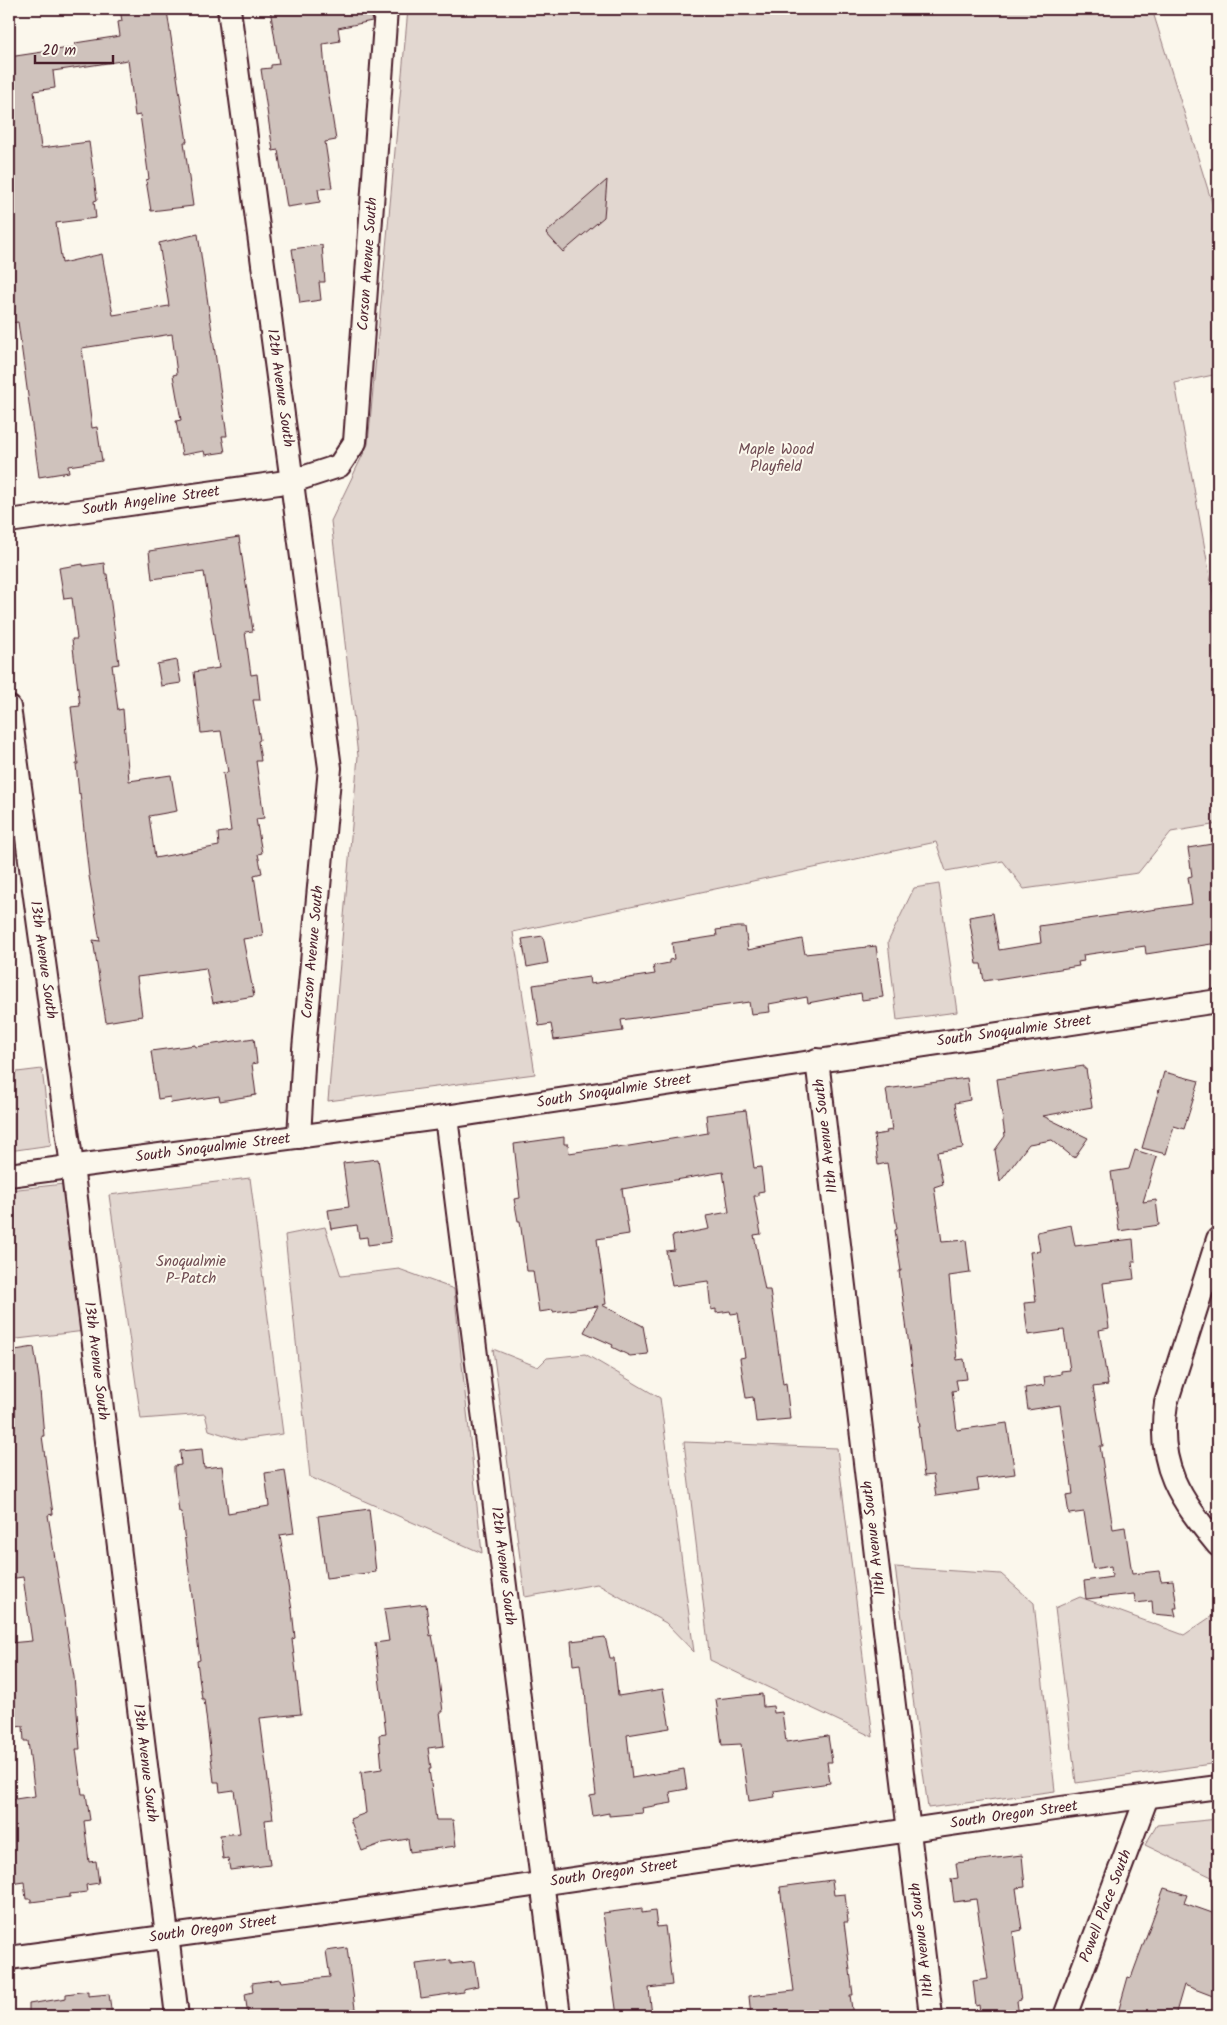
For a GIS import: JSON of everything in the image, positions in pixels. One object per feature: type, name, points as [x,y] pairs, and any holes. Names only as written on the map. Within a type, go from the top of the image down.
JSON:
[{"type":"street","name":"12th Avenue South","points":[[229,9],[330,768]]},
{"type":"street","name":"Corson Avenue South","points":[[293,480],[339,466],[355,442],[386,9]]},
{"type":"street","name":"South Angeline Street","points":[[9,520],[293,480]]},
{"type":"street","name":"13th Avenue South","points":[[9,707],[18,845],[72,1166],[177,2016]]},
{"type":"street","name":"Corson Avenue South","points":[[299,1137],[304,1049],[330,768]]},
{"type":"street","name":"South Snoqualmie Street","points":[[9,1176],[446,1116],[1218,1000]]},
{"type":"street","name":"11th Avenue South","points":[[817,1060],[932,2016]]},
{"type":"street","name":"12th Avenue South","points":[[446,1116],[559,2016]]},
{"type":"street","points":[[1218,1238],[1166,1403],[1162,1425],[1170,1472],[1178,1490],[1191,1512],[1218,1545]]},
{"type":"street","name":"South Oregon Street","points":[[9,1958],[354,1911],[1218,1787]]},
{"type":"street","name":"Powell Place South","points":[[1065,2016],[1147,1797]]},
{"type":"green space","name":"Maple Wood Playfield","points":[[408,9],[1152,9],[1218,222],[1218,374],[1175,383],[1218,621],[1218,824],[1171,832],[1138,873],[1024,889],[1003,861],[946,871],[936,842],[513,932],[535,1074],[328,1101],[358,756],[331,521],[368,444]]},
{"type":"green space","points":[[939,884],[957,1012],[897,1020],[888,942],[914,888]]},
{"type":"green space","points":[[42,1069],[51,1145],[9,1151],[9,1073]]},
{"type":"green space","name":"Snoqualmie P-Patch","points":[[250,1178],[283,1434],[240,1440],[209,1430],[205,1414],[141,1419],[109,1195]]},
{"type":"green space","points":[[64,1184],[85,1331],[9,1340],[9,1190]]},
{"type":"green space","points":[[325,1227],[341,1276],[399,1269],[454,1289],[482,1553],[310,1477],[285,1235]]},
{"type":"green space","points":[[493,1349],[538,1367],[547,1358],[585,1354],[660,1398],[694,1652],[666,1623],[597,1584],[525,1597]]},
{"type":"green space","points":[[684,1442],[837,1448],[873,1737],[710,1660]]},
{"type":"green space","points":[[895,1567],[1001,1574],[1034,1603],[1055,1791],[928,1808]]},
{"type":"green space","points":[[1080,1597],[1184,1635],[1218,1612],[1218,1763],[1076,1783],[1055,1608]]},
{"type":"green space","points":[[1218,1819],[1218,1880],[1145,1845],[1157,1825]]},
{"type":"building","points":[[120,9],[162,9],[163,12],[167,11],[187,142],[184,142],[193,206],[151,211],[146,180],[149,179],[140,115],[135,116],[128,60],[53,71],[55,88],[34,91],[41,148],[89,142],[97,200],[94,201],[96,218],[56,223],[62,263],[102,254],[113,315],[169,306],[159,243],[198,234],[227,436],[222,436],[225,452],[205,455],[204,451],[182,455],[176,421],[181,420],[173,375],[177,374],[172,334],[82,348],[92,428],[97,427],[102,461],[68,466],[69,472],[39,477],[18,322],[11,323],[9,305],[9,57],[76,47],[75,43],[120,36],[118,22],[122,21]]},
{"type":"building","points":[[270,9],[373,9],[372,21],[338,28],[340,41],[323,44],[325,71],[336,140],[325,142],[332,188],[318,189],[320,202],[287,207],[278,150],[273,151],[261,69],[271,68],[271,65],[279,64]]},
{"type":"building","points":[[607,180],[604,217],[563,252],[546,233]]},
{"type":"building","points":[[322,245],[325,282],[319,282],[321,300],[300,303],[292,249]]},
{"type":"building","points":[[239,537],[253,631],[245,632],[251,675],[257,674],[260,700],[253,700],[260,740],[258,741],[261,761],[256,761],[264,818],[256,819],[262,853],[258,854],[262,873],[254,875],[263,936],[243,939],[254,996],[213,1003],[206,968],[137,977],[142,1016],[106,1022],[93,940],[100,941],[89,876],[71,707],[80,706],[72,639],[77,639],[72,598],[64,599],[59,568],[104,563],[119,664],[112,665],[118,710],[123,709],[129,781],[171,775],[177,811],[149,816],[155,858],[219,846],[218,833],[231,831],[223,773],[228,772],[221,731],[201,733],[194,672],[219,668],[204,572],[152,579],[149,551]]},
{"type":"building","points":[[177,660],[181,683],[161,686],[157,664]]},
{"type":"building","points":[[1218,843],[1218,943],[1146,954],[1145,946],[1083,955],[1084,961],[1078,962],[1079,966],[984,981],[981,964],[977,964],[969,917],[993,913],[999,950],[1041,943],[1039,926],[1192,904],[1188,877],[1192,876],[1188,848]]},
{"type":"building","points":[[745,927],[748,950],[802,939],[805,954],[876,946],[883,997],[862,1000],[861,993],[808,1003],[807,997],[769,1004],[770,1012],[751,1014],[749,1002],[621,1020],[623,1031],[554,1040],[551,1024],[539,1026],[533,985],[589,977],[590,984],[655,974],[653,966],[669,963],[669,960],[674,959],[672,943],[717,936],[716,930]]},
{"type":"building","points":[[543,936],[548,963],[527,967],[522,939]]},
{"type":"building","points":[[254,1038],[257,1063],[252,1064],[256,1095],[220,1101],[219,1096],[171,1103],[170,1097],[158,1099],[151,1051],[195,1045],[195,1047]]},
{"type":"building","points":[[1084,1066],[1092,1107],[1043,1116],[1088,1138],[1074,1158],[1052,1140],[1029,1144],[1000,1182],[995,1150],[1005,1136],[997,1079]]},
{"type":"building","points":[[1164,1072],[1199,1081],[1184,1129],[1174,1126],[1166,1154],[1142,1148]]},
{"type":"building","points":[[967,1078],[970,1100],[955,1103],[963,1148],[937,1152],[943,1184],[934,1187],[942,1242],[966,1240],[970,1273],[949,1276],[957,1360],[964,1359],[967,1379],[956,1380],[958,1390],[952,1391],[957,1430],[1007,1423],[1015,1474],[977,1479],[979,1490],[936,1496],[933,1475],[924,1476],[918,1427],[920,1427],[899,1271],[901,1271],[895,1230],[897,1229],[887,1163],[878,1165],[874,1135],[887,1133],[886,1131],[892,1130],[886,1089]]},
{"type":"building","points":[[746,1110],[754,1168],[761,1167],[764,1191],[758,1192],[758,1196],[754,1196],[761,1234],[754,1235],[765,1290],[770,1290],[783,1384],[786,1383],[790,1419],[756,1422],[753,1397],[746,1398],[740,1358],[745,1357],[738,1313],[731,1314],[730,1311],[716,1313],[716,1309],[711,1310],[708,1281],[672,1286],[666,1251],[674,1250],[672,1236],[709,1229],[706,1216],[729,1212],[723,1172],[622,1189],[629,1234],[597,1239],[606,1304],[602,1305],[643,1326],[648,1354],[630,1356],[612,1347],[613,1345],[584,1332],[598,1306],[539,1312],[533,1271],[527,1271],[520,1221],[518,1221],[514,1199],[520,1198],[514,1144],[564,1137],[564,1144],[568,1144],[569,1153],[617,1146],[617,1148],[708,1133],[706,1115]]},
{"type":"building","points":[[1135,1150],[1157,1157],[1143,1202],[1156,1200],[1159,1225],[1119,1231],[1111,1172],[1129,1169]]},
{"type":"building","points":[[378,1159],[391,1242],[368,1245],[367,1237],[359,1238],[357,1225],[331,1229],[328,1210],[349,1207],[343,1163]]},
{"type":"building","points":[[1071,1225],[1075,1246],[1133,1239],[1135,1262],[1132,1262],[1134,1279],[1103,1283],[1109,1328],[1099,1330],[1108,1385],[1093,1387],[1103,1446],[1100,1446],[1113,1529],[1125,1527],[1132,1574],[1159,1571],[1161,1581],[1173,1580],[1177,1608],[1174,1608],[1176,1616],[1153,1614],[1152,1601],[1136,1603],[1134,1594],[1086,1599],[1084,1581],[1112,1577],[1111,1566],[1093,1569],[1084,1512],[1069,1514],[1066,1495],[1073,1494],[1060,1405],[1028,1410],[1025,1388],[1045,1385],[1044,1377],[1061,1374],[1061,1371],[1070,1370],[1064,1330],[1028,1335],[1024,1303],[1036,1302],[1030,1252],[1040,1251],[1037,1232]]},
{"type":"building","points":[[34,1347],[39,1379],[44,1436],[42,1436],[53,1514],[48,1515],[74,1677],[80,1749],[76,1749],[82,1794],[86,1794],[90,1820],[84,1821],[89,1862],[96,1861],[99,1883],[86,1885],[87,1892],[70,1894],[70,1897],[31,1902],[31,1899],[26,1899],[24,1882],[10,1884],[9,1873],[9,1800],[35,1796],[28,1741],[24,1741],[23,1726],[9,1728],[9,1643],[32,1641],[23,1577],[9,1579],[9,1351]]},
{"type":"building","points":[[202,1449],[204,1468],[222,1466],[228,1513],[269,1506],[265,1473],[285,1470],[294,1533],[280,1535],[292,1610],[295,1638],[292,1639],[301,1714],[260,1718],[273,1819],[265,1820],[270,1865],[230,1870],[228,1858],[223,1859],[220,1835],[240,1833],[234,1790],[220,1792],[219,1782],[214,1782],[204,1699],[202,1699],[197,1661],[200,1660],[186,1548],[174,1471],[174,1466],[181,1465],[180,1451]]},
{"type":"building","points":[[369,1509],[376,1572],[326,1578],[318,1516]]},
{"type":"building","points":[[426,1604],[430,1636],[432,1635],[437,1662],[443,1712],[440,1712],[444,1746],[428,1748],[431,1769],[429,1769],[436,1820],[453,1820],[456,1846],[410,1852],[408,1839],[383,1843],[362,1851],[350,1819],[366,1813],[361,1772],[382,1769],[379,1735],[386,1734],[375,1643],[389,1641],[384,1609]]},
{"type":"building","points":[[605,1637],[610,1658],[614,1658],[618,1696],[663,1689],[670,1728],[627,1735],[632,1778],[684,1769],[687,1789],[670,1792],[672,1803],[642,1808],[643,1813],[609,1816],[609,1813],[593,1816],[590,1796],[596,1795],[585,1689],[583,1689],[580,1664],[573,1665],[571,1641]]},
{"type":"building","points":[[762,1694],[763,1707],[773,1706],[774,1713],[782,1712],[786,1742],[828,1736],[832,1762],[827,1762],[830,1783],[774,1791],[775,1797],[749,1801],[741,1744],[722,1745],[716,1699]]},
{"type":"building","points":[[1022,1855],[1025,1887],[1016,1888],[1022,1930],[1013,1932],[1021,2000],[1017,2001],[1019,2016],[984,2016],[984,2012],[980,2013],[979,2005],[976,2006],[973,1981],[988,1979],[976,1899],[954,1902],[951,1879],[958,1878],[956,1863]]},
{"type":"building","points":[[832,1880],[834,1895],[845,1894],[848,1922],[844,1922],[853,1995],[850,1995],[853,2016],[751,2016],[749,1996],[794,1991],[780,1887]]},
{"type":"building","points":[[1164,1888],[1187,1895],[1184,1903],[1218,1915],[1218,1998],[1184,1985],[1175,2016],[1117,2016],[1128,1977],[1131,1978]]},
{"type":"building","points":[[642,1908],[642,1913],[655,1911],[657,1927],[665,1926],[672,1985],[649,1988],[652,2016],[617,2016],[603,1913]]},
{"type":"building","points":[[347,1948],[356,2016],[248,2016],[245,1994],[253,1992],[252,1983],[280,1979],[281,1982],[330,1977],[326,1951]]},
{"type":"building","points":[[451,1960],[451,1964],[474,1961],[478,1986],[463,1989],[463,1992],[421,1998],[416,1964]]},
{"type":"building","points":[[88,1991],[88,1996],[109,1994],[112,2016],[29,2016],[29,2004],[66,1998],[66,1994]]}]
